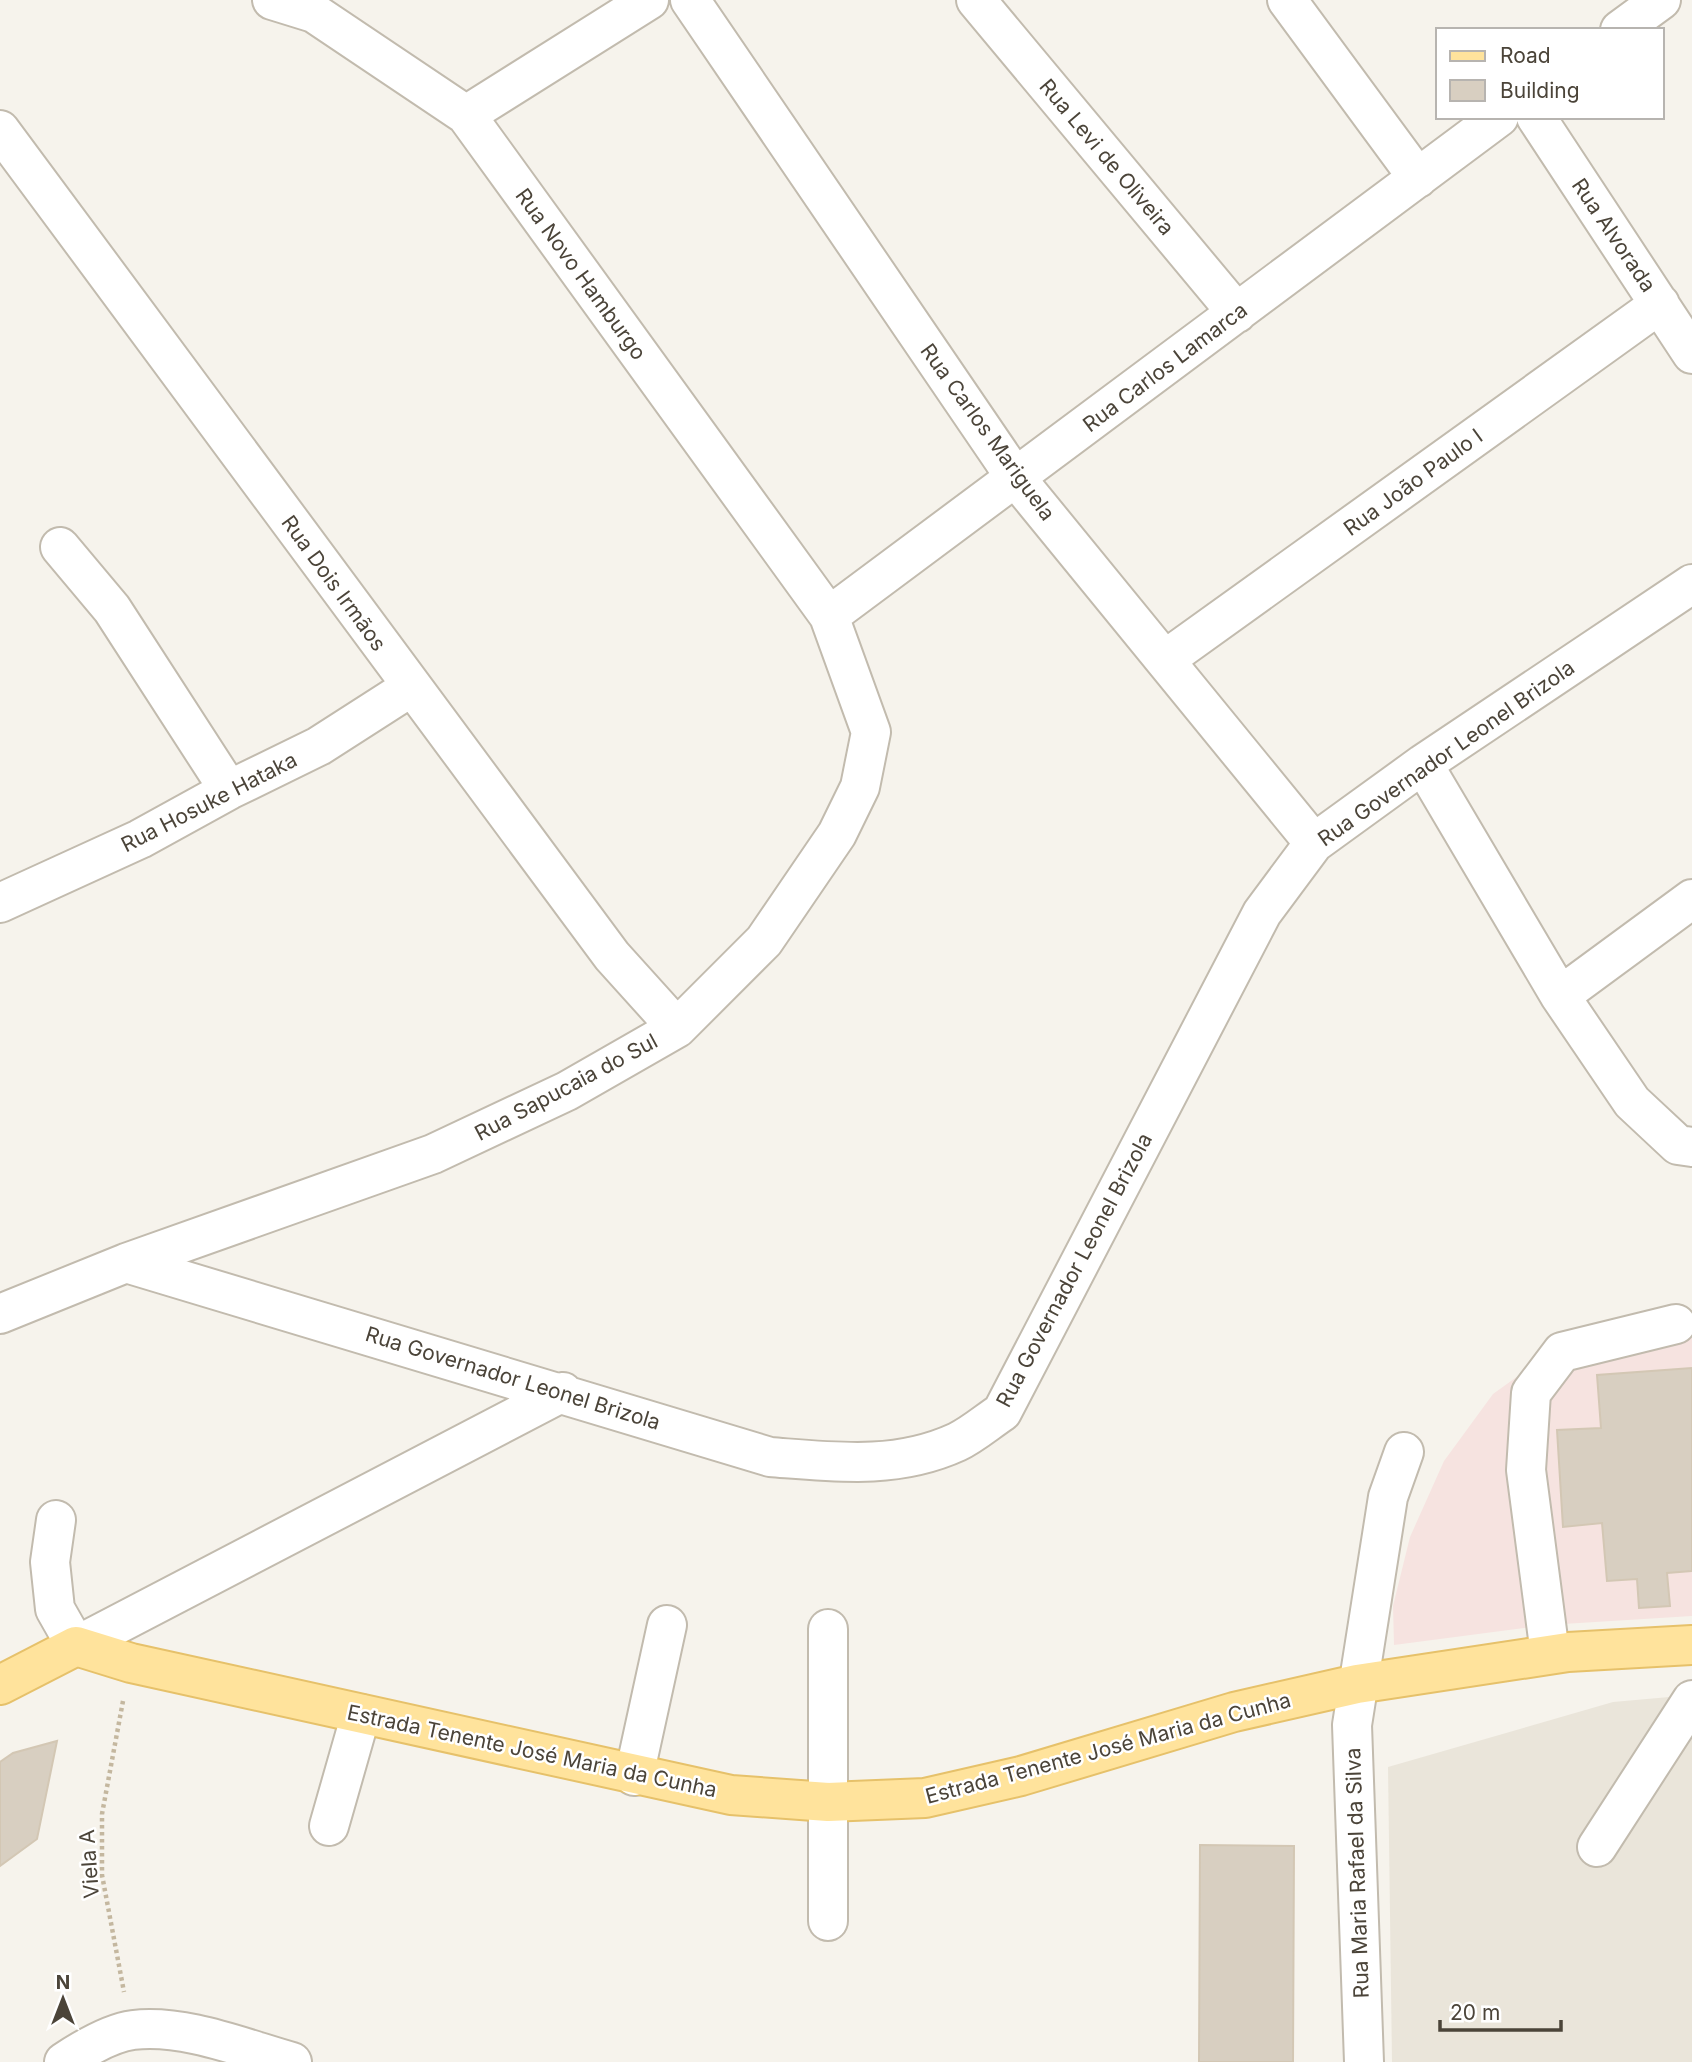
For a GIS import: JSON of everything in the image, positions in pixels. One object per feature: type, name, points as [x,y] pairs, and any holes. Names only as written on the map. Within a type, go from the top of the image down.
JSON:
[{"type":"main road","name":"Estrada Tenente José Maria da Cunha","points":[[76,1646],[131,1663],[634,1776],[731,1795],[828,1802],[925,1798],[1021,1776],[1234,1712],[1357,1684],[1550,1654],[1692,1645]]},
{"type":"main road","points":[[0,1685],[76,1646]]},
{"type":"street","name":"Rua Novo Hamburgo","points":[[272,0],[314,13],[466,115],[830,615]]},
{"type":"street","points":[[466,115],[649,0]]},
{"type":"street","name":"Rua Carlos Mariguela","points":[[691,0],[1015,477],[1166,659],[1226,738],[1314,844]]},
{"type":"street","name":"Rua Levi de Oliveira","points":[[976,0],[1237,313]]},
{"type":"street","points":[[1287,0],[1418,178]]},
{"type":"street","points":[[1623,28],[1661,0]]},
{"type":"street","name":"Rua Carlos Lamarca","points":[[830,615],[1496,119]]},
{"type":"street","name":"Rua Alvorada","points":[[1537,119],[1692,354]]},
{"type":"street","name":"Rua Dois Irmãos","points":[[0,130],[612,956],[677,1028]]},
{"type":"street","name":"Rua João Paulo I","points":[[1166,659],[1660,304]]},
{"type":"street","points":[[60,547],[112,610],[229,790]]},
{"type":"street","name":"Rua Governador Leonel Brizola","points":[[126,1263],[563,1392],[770,1457],[867,1464],[915,1458],[959,1441],[1002,1412],[1262,913],[1314,844],[1423,764],[1692,584]]},
{"type":"street","name":"Rua Sapucaia do Sul","points":[[0,1314],[126,1263],[433,1154],[567,1091],[677,1028],[764,941],[838,834],[860,787],[871,732],[830,615]]},
{"type":"street","name":"Rua Hosuke Hataka","points":[[0,903],[140,839],[229,790],[319,746],[411,687]]},
{"type":"street","points":[[1423,764],[1560,996],[1632,1102],[1678,1145],[1692,1147]]},
{"type":"street","points":[[1560,996],[1692,899]]},
{"type":"street","points":[[1550,1654],[1526,1471],[1531,1393],[1562,1352],[1676,1324]]},
{"type":"street","points":[[56,1520],[50,1562],[55,1609],[76,1646],[563,1392]]},
{"type":"street","name":"Rua Maria Rafael da Silva","points":[[1364,2062],[1352,1725],[1388,1497],[1404,1452]]},
{"type":"street","points":[[634,1776],[667,1625]]},
{"type":"street","points":[[828,1629],[828,1921]]},
{"type":"street","points":[[1597,1847],[1692,1700]]},
{"type":"street","points":[[329,1826],[361,1714]]},
{"type":"street","points":[[64,2062],[79,2052],[131,2030],[185,2032],[292,2062]]},
{"type":"path","name":"Viela A","points":[[131,1663],[102,1814],[102,1875],[131,2030]]},
{"type":"shaded area","points":[[1692,1324],[1692,1616],[1547,1625],[1394,1645],[1393,1606],[1410,1537],[1444,1461],[1493,1394],[1564,1343]]},
{"type":"shaded area","points":[[1692,1695],[1692,2062],[1392,2062],[1388,1767],[1613,1702]]},
{"type":"building","points":[[1692,1368],[1692,1571],[1667,1573],[1670,1606],[1639,1608],[1637,1579],[1607,1581],[1602,1523],[1563,1527],[1557,1430],[1601,1428],[1597,1375]]},
{"type":"building","points":[[57,1741],[37,1839],[0,1866],[0,1762],[13,1753]]},
{"type":"building","points":[[1200,1845],[1294,1846],[1293,2062],[1199,2062]]}]
